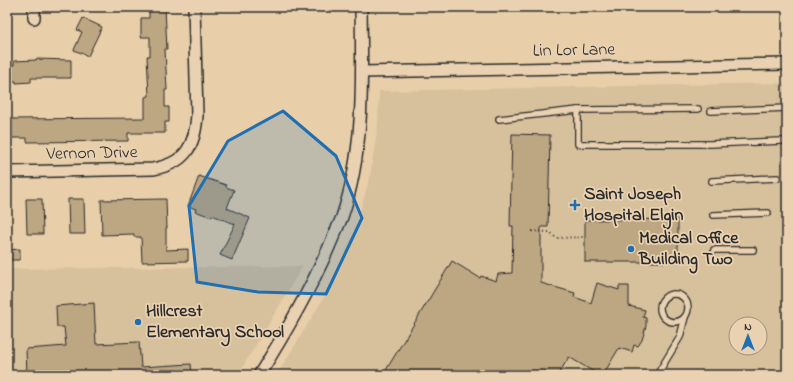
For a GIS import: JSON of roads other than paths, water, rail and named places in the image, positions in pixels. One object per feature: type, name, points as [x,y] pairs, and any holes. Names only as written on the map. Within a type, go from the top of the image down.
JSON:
[{"type":"street","name":"Vernon Drive","points":[[7,172],[153,169],[170,165],[177,161],[189,149],[196,128],[197,115],[194,7]]},
{"type":"street","points":[[260,375],[289,327],[315,278],[342,217],[353,174],[360,134],[362,72],[361,7]]},
{"type":"street","name":"Lin Lor Lane","points":[[362,72],[787,64]]},
{"type":"lane","points":[[710,111],[787,108]]},
{"type":"lane","points":[[498,119],[578,110],[698,109]]},
{"type":"lane","points":[[578,110],[578,144],[710,144],[782,141]]},
{"type":"lane","points":[[712,181],[777,178]]},
{"type":"lane","points":[[713,215],[768,213]]},
{"type":"lane","points":[[714,250],[753,250]]},
{"type":"lane","points":[[657,375],[680,336],[688,308],[681,296],[672,295],[664,300],[660,309],[664,317],[672,322],[677,322],[685,317]]},
{"type":"place","name":"Saint Joseph Hospital Elgin","points":[[575,205]]},
{"type":"place","name":"Medical Office Building Two","points":[[631,249]]},
{"type":"place","name":"Hillcrest Elementary School","points":[[138,322]]}]
